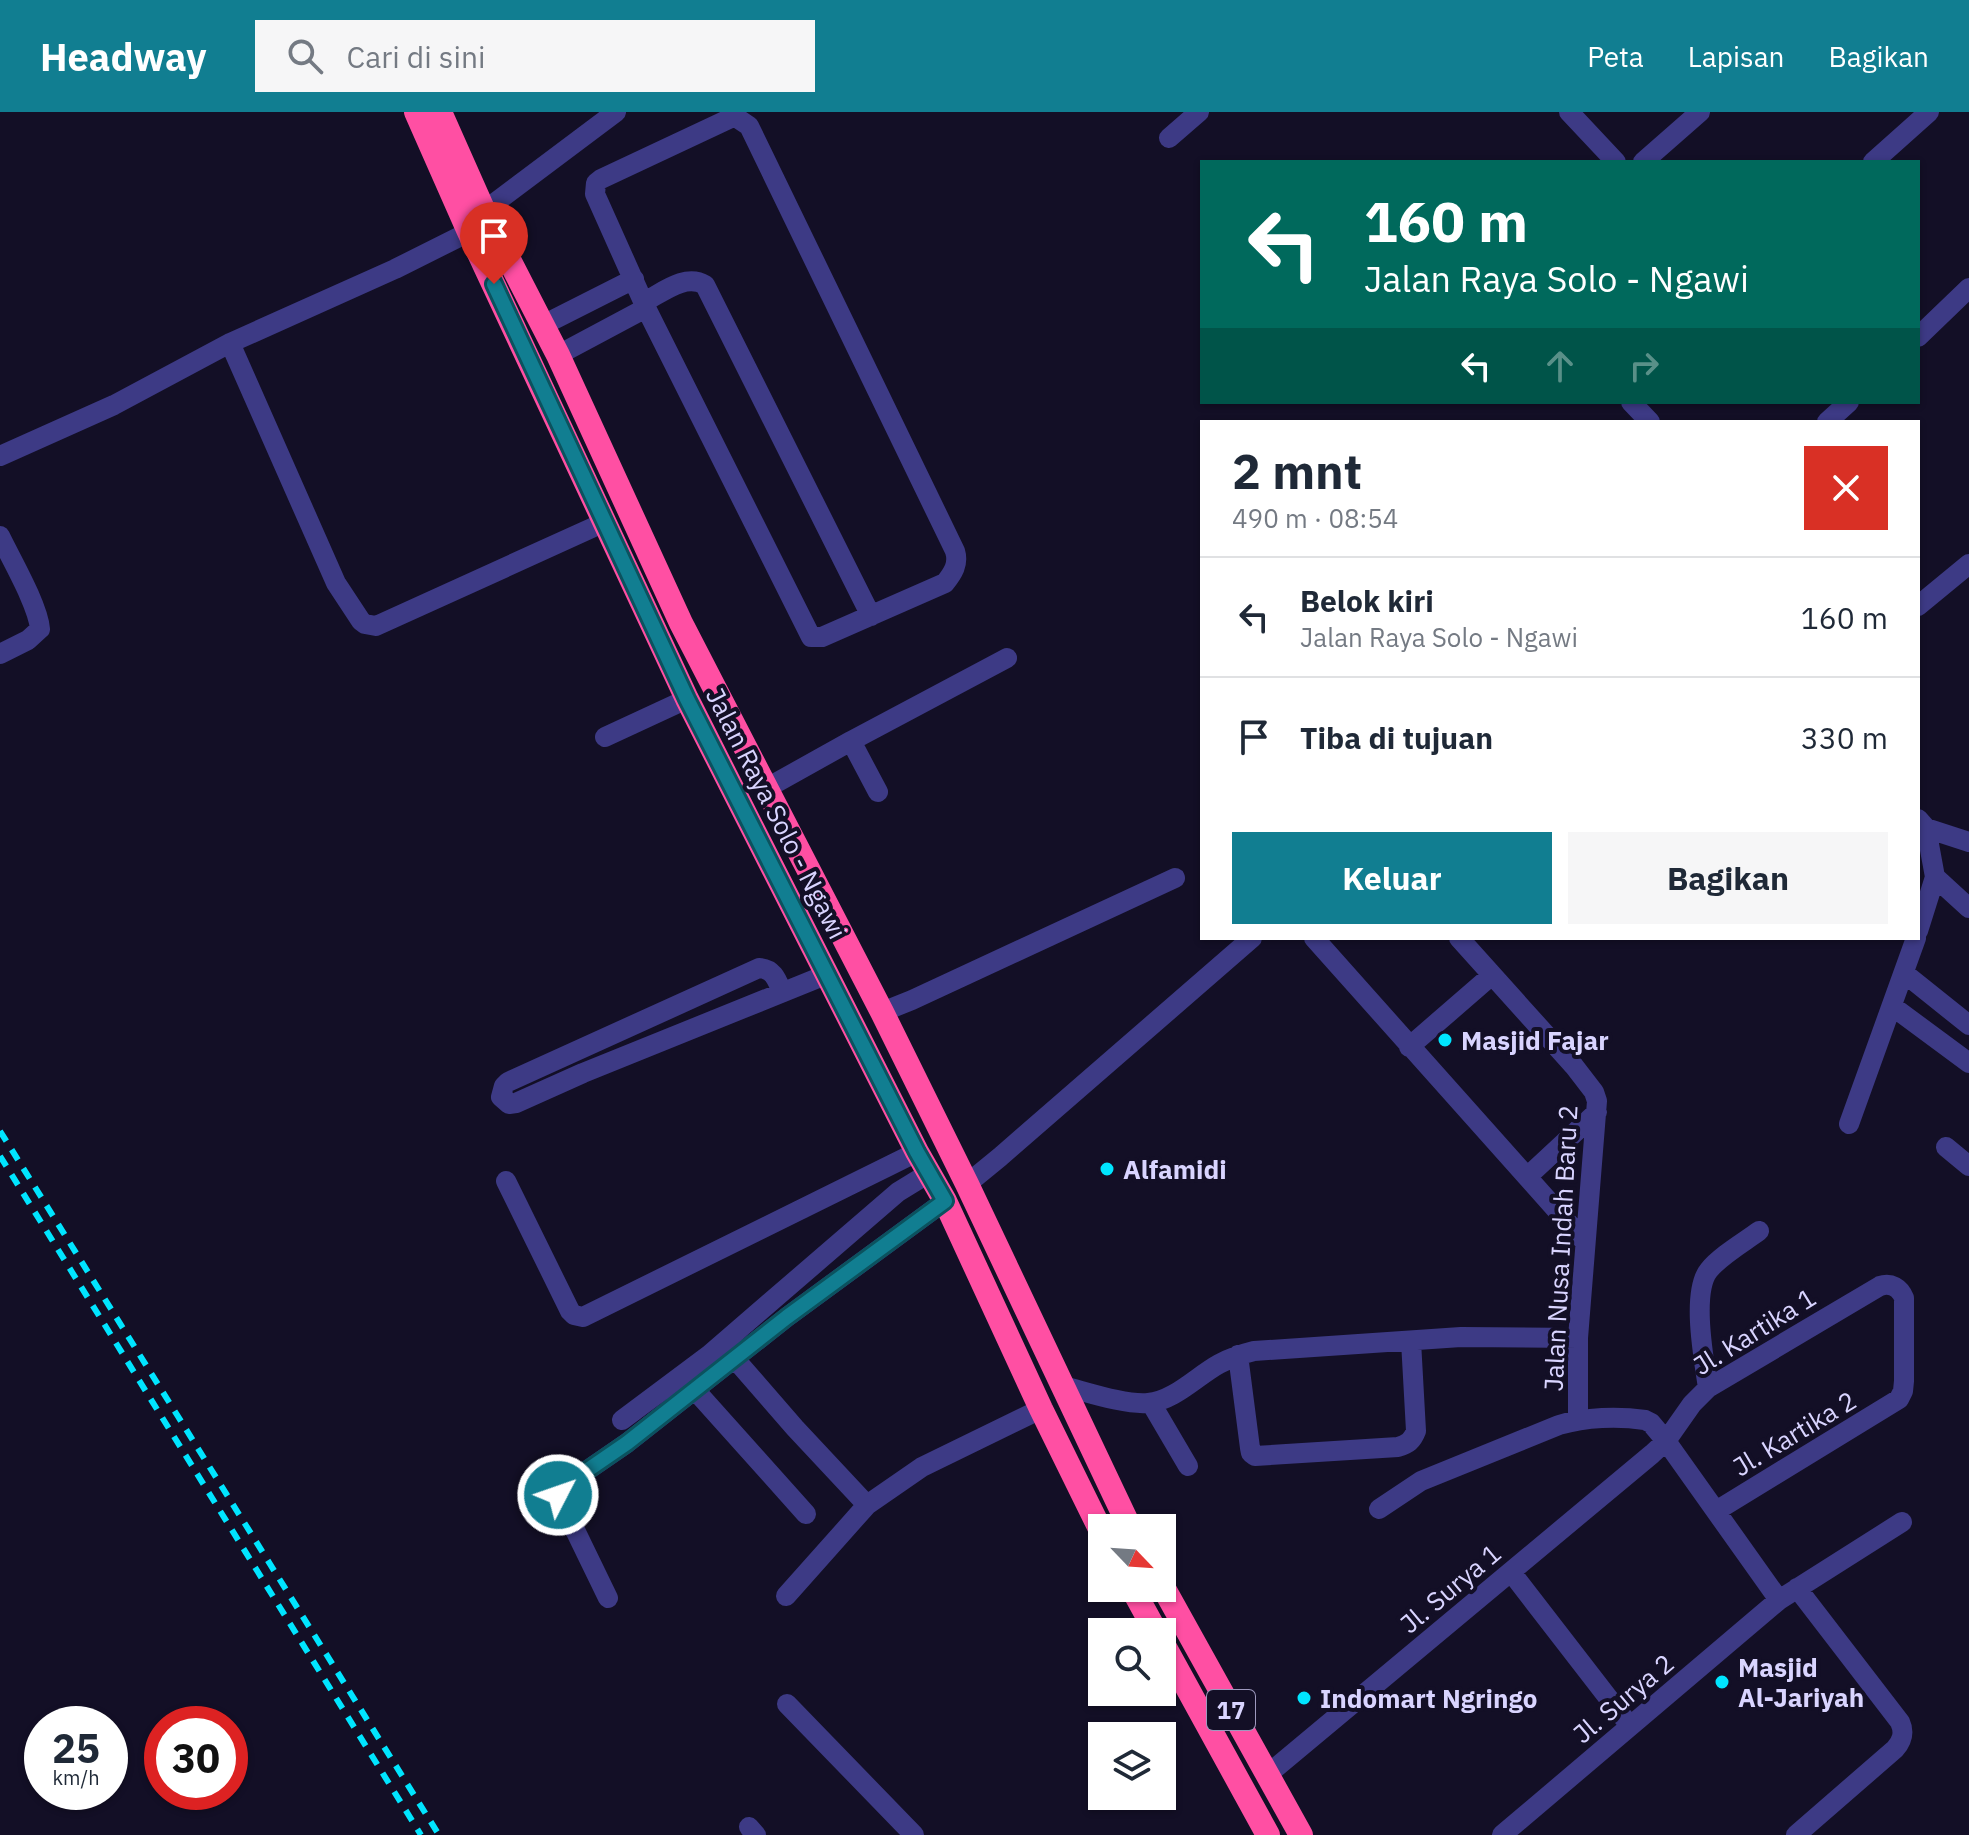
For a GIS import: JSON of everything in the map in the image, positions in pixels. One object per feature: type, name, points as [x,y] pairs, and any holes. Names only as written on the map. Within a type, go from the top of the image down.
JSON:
[{"type":"highway","name":"Jalan Raya Solo - Ngawi","points":[[416,112],[687,699],[945,1201],[1093,1514]]},
{"type":"highway","name":"Jalan Raya Solo - Ngawi","points":[[440,112],[484,211],[558,355],[681,623],[882,1012],[1123,1514]]},
{"type":"highway","points":[[945,1201],[967,1184]]},
{"type":"highway","name":"17","points":[[1171,1602],[1301,1835]]},
{"type":"highway","name":"17","points":[[1176,1667],[1268,1835]]},
{"type":"street","points":[[484,211],[616,112]]},
{"type":"street","points":[[1169,138],[1199,112]]},
{"type":"street","points":[[1569,112],[1614,160]]},
{"type":"street","points":[[1645,160],[1700,112]]},
{"type":"street","points":[[1875,160],[1929,112]]},
{"type":"street","points":[[742,120],[749,126],[955,551],[957,560],[953,573],[945,583],[822,637],[811,637],[645,305],[595,194],[596,183],[723,121],[742,120]]},
{"type":"street","points":[[0,456],[114,405],[230,343],[469,232]]},
{"type":"street","points":[[543,325],[634,279]]},
{"type":"street","points":[[558,355],[683,281],[695,280],[705,285],[871,616]]},
{"type":"street","points":[[1920,335],[1969,288]]},
{"type":"street","points":[[230,343],[336,583],[365,624],[376,626],[605,522]]},
{"type":"street","points":[[1633,404],[1648,420]]},
{"type":"street","points":[[1829,420],[1845,404]]},
{"type":"street","points":[[0,536],[24,585],[40,629],[28,640],[0,654]]},
{"type":"street","points":[[1920,604],[1969,564]]},
{"type":"street","points":[[765,789],[1007,658]]},
{"type":"street","points":[[605,737],[687,699]]},
{"type":"street","points":[[851,741],[878,792]]},
{"type":"street","points":[[1922,823],[1969,842]]},
{"type":"street","points":[[1920,925],[1935,877],[1922,823]]},
{"type":"street","points":[[1935,877],[1969,908]]},
{"type":"street","points":[[882,1012],[1175,878]]},
{"type":"street","points":[[967,1184],[1250,940]]},
{"type":"street","points":[[1316,940],[1585,1242]]},
{"type":"street","name":"Jalan Nusa Indah Baru 2","points":[[1461,940],[1594,1092],[1597,1112],[1578,1338],[1577,1412]]},
{"type":"street","points":[[1849,1124],[1915,940]]},
{"type":"street","points":[[782,992],[774,974],[759,968],[508,1082],[501,1097],[509,1104],[516,1103],[828,974]]},
{"type":"street","points":[[1904,973],[1969,1025]]},
{"type":"street","points":[[1409,1047],[1492,975]]},
{"type":"street","points":[[1892,1006],[1969,1063]]},
{"type":"street","points":[[1527,1177],[1597,1112]]},
{"type":"street","points":[[1946,1147],[1969,1166]]},
{"type":"street","points":[[506,1181],[570,1311],[583,1317],[923,1162]]},
{"type":"street","points":[[622,1420],[709,1355],[898,1192],[923,1162]]},
{"type":"street","points":[[608,1598],[558,1495],[559,1491],[627,1443],[787,1317],[945,1201]]},
{"type":"street","points":[[1708,1388],[1700,1302],[1703,1280],[1712,1266],[1759,1231]]},
{"type":"street","name":"Jl. Kartika 1","points":[[1666,1441],[1692,1404],[1708,1388],[1885,1284],[1896,1287],[1904,1298],[1904,1381],[1899,1399]]},
{"type":"street","points":[[1063,1386],[1129,1402],[1151,1403],[1178,1392],[1218,1364],[1238,1355],[1267,1349],[1493,1336],[1578,1338]]},
{"type":"street","points":[[1238,1355],[1250,1448],[1255,1456],[1398,1447],[1413,1440],[1416,1431],[1411,1341]]},
{"type":"street","points":[[735,1359],[867,1505]]},
{"type":"street","points":[[695,1390],[806,1514]]},
{"type":"street","name":"Jl. Kartika 2","points":[[1716,1511],[1899,1399]]},
{"type":"street","points":[[1151,1403],[1188,1466]]},
{"type":"street","points":[[786,1596],[867,1505],[922,1467],[1041,1409]]},
{"type":"street","points":[[1379,1509],[1421,1481],[1559,1425],[1577,1412],[1645,1420],[1666,1441],[1779,1600]]},
{"type":"street","name":"Jl. Surya 1","points":[[1267,1775],[1666,1441]]},
{"type":"street","name":"Jl. Surya 2","points":[[1502,1835],[1779,1600],[1902,1522]]},
{"type":"street","points":[[1511,1572],[1630,1726]]},
{"type":"street","points":[[1796,1835],[1895,1749],[1903,1735],[1900,1722],[1797,1588]]},
{"type":"street","points":[[787,1704],[914,1835]]},
{"type":"railway","points":[[0,1131],[439,1835]]},
{"type":"railway","points":[[0,1156],[421,1835]]},
{"type":"place","name":"Masjid Fajar","points":[[1445,1040]]},
{"type":"place","name":"Alfamidi","points":[[1107,1169]]},
{"type":"place","name":"Masjid Al-Jariyah","points":[[1722,1682]]},
{"type":"place","name":"Indomart Ngringo","points":[[1304,1698]]},
{"type":"route","points":[[494,284],[687,699],[917,1152],[945,1201],[787,1317],[627,1443],[563,1487],[558,1495]]}]
